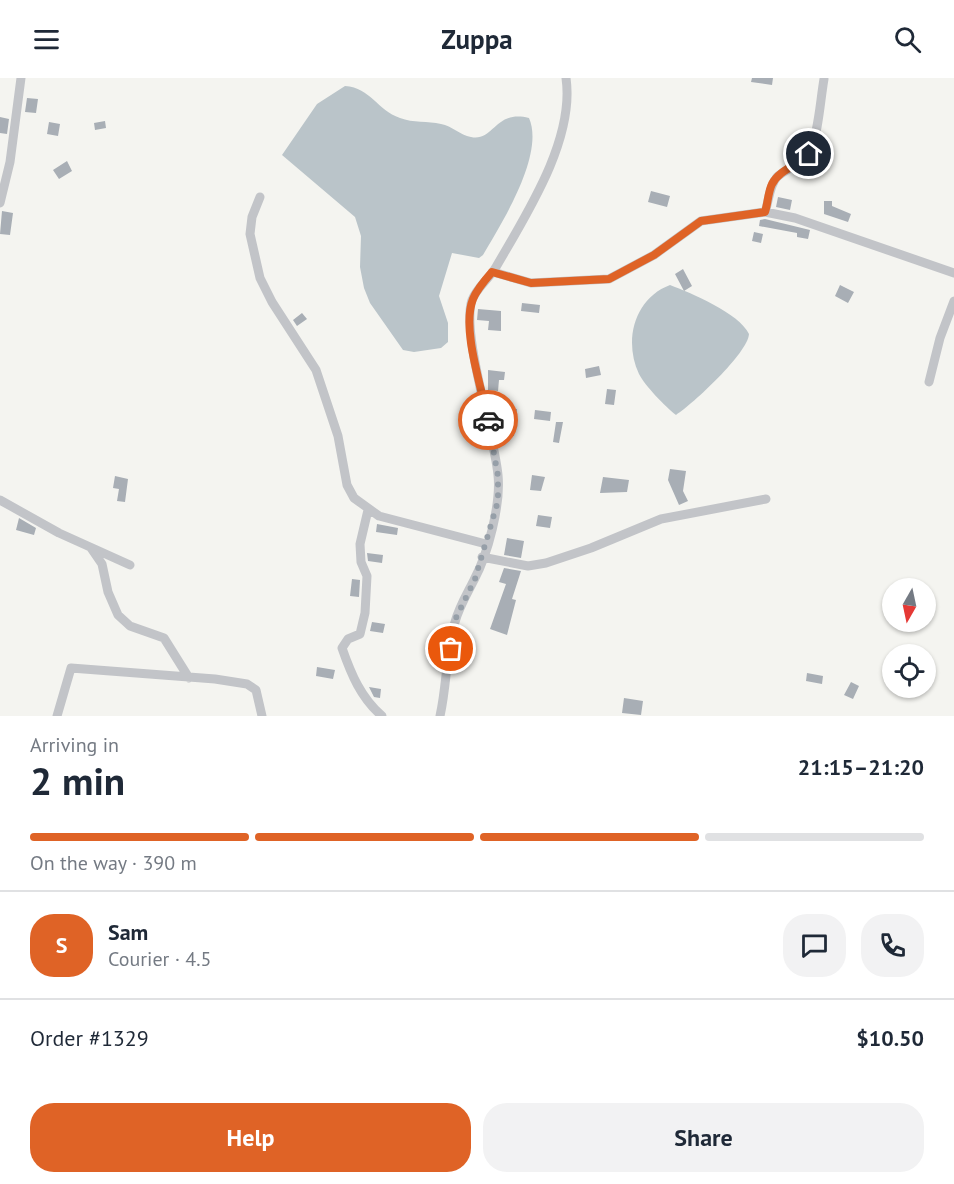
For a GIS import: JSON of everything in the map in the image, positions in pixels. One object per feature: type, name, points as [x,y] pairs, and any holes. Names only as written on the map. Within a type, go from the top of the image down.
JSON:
[{"type":"street","points":[[0,203],[10,162],[21,78]]},
{"type":"street","points":[[440,716],[454,622],[482,557],[498,501],[498,476],[471,338],[469,315],[473,299],[532,205],[554,153],[565,116],[568,92],[566,78]]},
{"type":"street","points":[[765,212],[772,185],[777,177],[792,166],[800,164],[809,154],[824,79]]},
{"type":"street","points":[[260,197],[252,217],[250,234],[260,278],[272,302],[316,370],[338,436],[347,485],[354,498],[379,516],[417,524],[468,541],[486,544]]},
{"type":"street","points":[[492,272],[531,283],[609,279],[654,255],[701,221],[765,212],[795,218],[954,273]]},
{"type":"street","points":[[929,382],[954,301]]},
{"type":"street","points":[[482,557],[528,566],[546,563],[591,548],[661,519],[766,499]]},
{"type":"street","points":[[0,500],[91,548],[130,565]]},
{"type":"street","points":[[368,510],[360,544],[361,562],[367,576],[365,613],[360,634],[348,639],[342,648],[351,677],[364,692],[369,704],[382,716]]},
{"type":"street","points":[[91,548],[102,564],[108,592],[118,615],[130,626],[164,638],[189,678]]},
{"type":"street","points":[[57,716],[71,668],[247,684],[256,690],[262,716]]},
{"type":"shaded area","points":[[345,86],[368,95],[385,110],[400,118],[445,125],[471,137],[485,135],[509,118],[518,116],[529,118],[532,133],[531,150],[526,169],[510,207],[483,255],[479,258],[452,253],[439,296],[448,323],[448,342],[441,348],[414,352],[403,350],[370,303],[364,288],[360,267],[361,236],[355,217],[282,155],[317,104]]},
{"type":"shaded area","points":[[670,285],[702,298],[725,311],[744,326],[749,334],[740,353],[730,365],[706,390],[676,415],[642,379],[634,361],[632,348],[635,322],[641,310],[658,291]]},
{"type":"building","points":[[752,78],[773,78],[772,85],[751,82]]},
{"type":"building","points":[[27,98],[38,99],[36,113],[25,112]]},
{"type":"building","points":[[0,117],[9,119],[7,134],[0,133]]},
{"type":"building","points":[[105,121],[106,128],[95,130],[94,123]]},
{"type":"building","points":[[49,122],[60,124],[58,136],[47,134]]},
{"type":"building","points":[[67,161],[72,171],[59,179],[53,170]]},
{"type":"building","points":[[651,191],[670,196],[667,207],[648,202]]},
{"type":"building","points":[[778,197],[792,200],[790,210],[776,207]]},
{"type":"building","points":[[824,201],[832,201],[832,206],[851,214],[848,222],[824,214]]},
{"type":"building","points":[[2,211],[13,213],[10,235],[0,234]]},
{"type":"building","points":[[765,219],[810,230],[808,239],[797,237],[797,233],[759,226],[760,220]]},
{"type":"building","points":[[754,232],[763,234],[761,243],[752,241]]},
{"type":"building","points":[[683,269],[692,286],[684,291],[675,274]]},
{"type":"building","points":[[840,285],[854,292],[848,303],[835,296]]},
{"type":"building","points":[[522,303],[540,305],[539,313],[521,311]]},
{"type":"building","points":[[478,309],[501,311],[501,331],[488,330],[489,321],[477,320]]},
{"type":"building","points":[[302,313],[307,319],[297,326],[293,320]]},
{"type":"building","points":[[599,366],[601,375],[586,378],[585,369]]},
{"type":"building","points":[[488,370],[505,372],[504,380],[499,380],[498,391],[488,390]]},
{"type":"building","points":[[607,389],[616,390],[614,405],[605,404]]},
{"type":"building","points":[[509,409],[517,409],[514,436],[505,436]]},
{"type":"building","points":[[535,410],[551,412],[550,421],[534,419]]},
{"type":"building","points":[[556,422],[563,422],[559,443],[553,442]]},
{"type":"building","points":[[670,469],[686,471],[683,491],[688,501],[679,505],[668,480]]},
{"type":"building","points":[[532,475],[545,477],[541,491],[530,490]]},
{"type":"building","points":[[115,476],[128,479],[125,502],[117,501],[119,489],[113,488]]},
{"type":"building","points":[[603,477],[629,480],[627,492],[600,493]]},
{"type":"building","points":[[538,515],[552,517],[550,528],[536,526]]},
{"type":"building","points":[[19,518],[36,528],[34,535],[16,530]]},
{"type":"building","points":[[377,524],[398,528],[397,535],[376,532]]},
{"type":"building","points":[[507,538],[524,541],[521,558],[504,555]]},
{"type":"building","points":[[367,553],[383,555],[382,563],[368,561]]},
{"type":"building","points":[[504,568],[521,571],[512,599],[516,600],[507,635],[490,629],[506,584],[499,582]]},
{"type":"building","points":[[352,579],[360,580],[359,597],[350,596]]},
{"type":"building","points":[[372,622],[385,624],[383,633],[370,631]]},
{"type":"building","points":[[317,667],[335,670],[333,679],[316,676]]},
{"type":"building","points":[[807,673],[823,676],[822,684],[806,681]]},
{"type":"building","points":[[851,682],[859,686],[853,699],[844,695]]},
{"type":"building","points":[[369,687],[381,689],[380,698],[374,697]]},
{"type":"building","points":[[624,698],[643,701],[641,715],[622,713]]},
{"type":"way so far","points":[[451,649],[454,622],[475,579],[494,522],[498,501],[498,476],[488,420]]},
{"type":"route","points":[[488,420],[469,327],[469,315],[473,299],[482,283],[492,272],[531,283],[609,279],[654,255],[701,221],[765,212],[772,185],[777,177],[792,166],[800,164],[809,154]]}]
